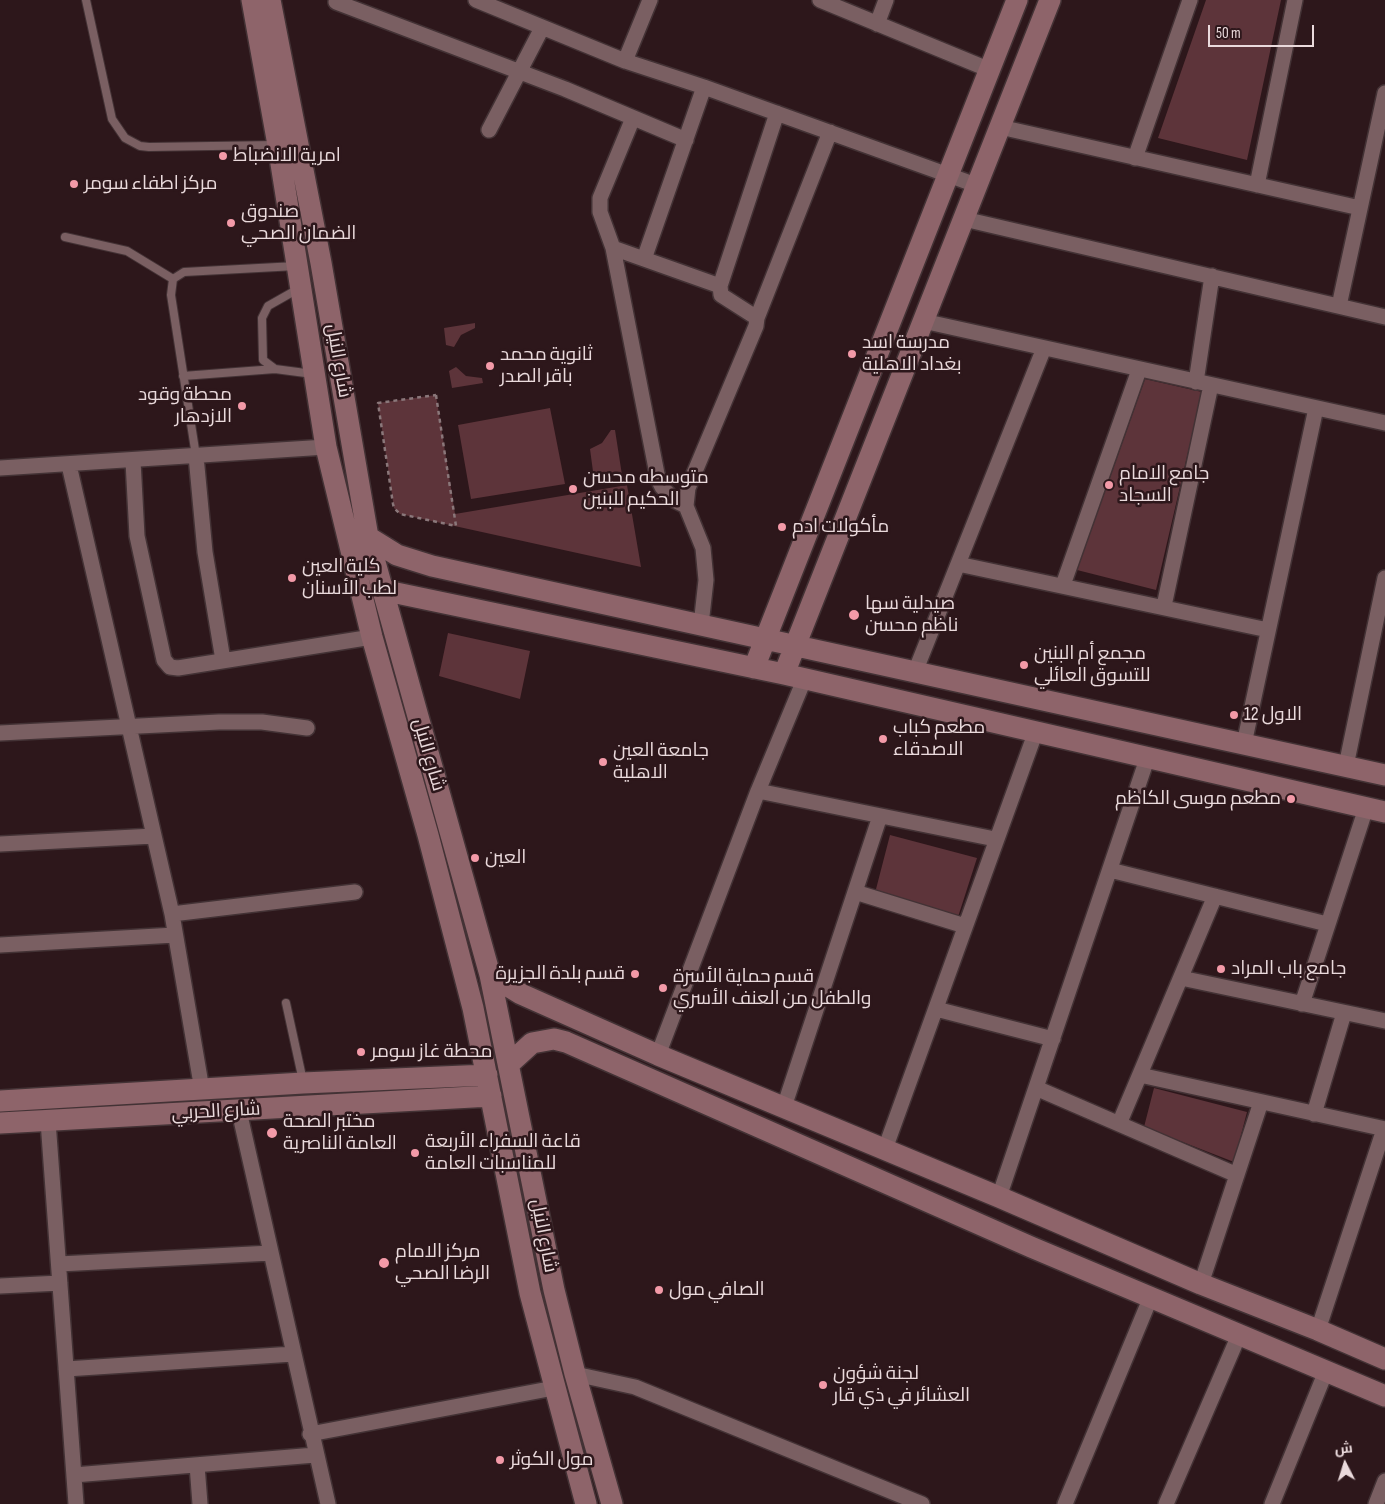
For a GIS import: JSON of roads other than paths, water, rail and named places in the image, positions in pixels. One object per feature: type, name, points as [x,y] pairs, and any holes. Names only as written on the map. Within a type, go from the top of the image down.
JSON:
[{"type":"main road","points":[[252,0],[278,145],[326,448],[372,637],[428,835],[473,1008],[530,1293],[586,1504]]},
{"type":"main road","name":"شارع النيل","points":[[270,0],[321,263],[368,537],[490,975],[554,1290],[575,1374],[612,1504]]},
{"type":"main road","points":[[754,668],[1017,0]]},
{"type":"main road","points":[[784,674],[1050,0]]},
{"type":"main road","points":[[297,266],[321,263]]},
{"type":"main road","points":[[368,537],[382,547],[414,562],[1385,775]]},
{"type":"main road","points":[[382,590],[784,674],[1376,810]]},
{"type":"main road","points":[[490,975],[521,994],[658,1055],[1008,1200],[1041,1216],[1201,1284],[1318,1330],[1385,1359]]},
{"type":"main road","points":[[509,1064],[532,1042],[544,1039],[566,1042],[1150,1299],[1385,1396]]},
{"type":"main road","name":"شارع الحربي","points":[[0,1101],[487,1074]]},
{"type":"main road","points":[[461,1076],[468,1082],[469,1086],[468,1091],[462,1098]]},
{"type":"main road","name":"شارع الحربي","points":[[0,1124],[492,1096]]},
{"type":"main road","points":[[998,1233],[1007,1232],[1011,1228],[1008,1200]]},
{"type":"main road","points":[[1031,1247],[1027,1242],[1028,1233],[1041,1216]]},
{"type":"main road","points":[[530,1293],[554,1290]]},
{"type":"street","points":[[476,0],[513,7],[542,28],[625,61],[704,87],[976,185]]},
{"type":"street","points":[[625,61],[650,0]]},
{"type":"street","points":[[820,0],[990,70]]},
{"type":"street","points":[[877,24],[886,0]]},
{"type":"street","points":[[1136,158],[1190,0]]},
{"type":"street","points":[[1257,185],[1295,0]]},
{"type":"street","points":[[336,2],[521,73],[686,140]]},
{"type":"street","points":[[489,130],[521,73],[542,28]]},
{"type":"street","points":[[644,259],[704,87]]},
{"type":"street","points":[[1339,306],[1385,93]]},
{"type":"street","points":[[757,318],[721,295],[720,286],[777,113]]},
{"type":"street","points":[[633,118],[600,198],[600,212],[613,248],[658,479],[662,487],[674,500],[686,506]]},
{"type":"street","points":[[1000,127],[1360,208]]},
{"type":"street","points":[[701,625],[706,580],[703,548],[686,506],[688,488],[756,326],[757,318],[830,132]]},
{"type":"street","points":[[964,219],[1385,317]]},
{"type":"street","points":[[613,248],[720,286]]},
{"type":"street","points":[[1164,606],[1204,384],[1212,276]]},
{"type":"street","points":[[923,321],[1385,423]]},
{"type":"street","points":[[915,672],[1044,348]]},
{"type":"street","points":[[1063,585],[1139,370]]},
{"type":"street","points":[[1244,744],[1316,408]]},
{"type":"street","points":[[0,468],[326,448]]},
{"type":"street","points":[[196,456],[205,552],[223,660]]},
{"type":"street","points":[[133,461],[138,536],[164,660],[170,667],[178,668],[372,637]]},
{"type":"street","points":[[69,465],[127,725],[172,914],[202,1090]]},
{"type":"street","points":[[958,564],[1164,606],[1268,630]]},
{"type":"street","points":[[1346,766],[1385,578]]},
{"type":"street","points":[[658,1055],[758,791],[804,680]]},
{"type":"street","points":[[0,733],[127,725],[262,722],[306,728]]},
{"type":"street","points":[[885,1149],[995,839],[1036,731]]},
{"type":"street","points":[[1008,1200],[1036,1088],[1148,758]]},
{"type":"street","points":[[758,791],[995,839]]},
{"type":"street","points":[[1302,1004],[1327,924],[1376,810]]},
{"type":"street","points":[[784,1108],[880,816]]},
{"type":"street","points":[[0,844],[154,836]]},
{"type":"street","points":[[1110,870],[1327,924]]},
{"type":"street","points":[[172,914],[355,892]]},
{"type":"street","points":[[855,892],[964,926]]},
{"type":"street","points":[[1119,1124],[1215,896]]},
{"type":"street","points":[[0,945],[175,935]]},
{"type":"street","points":[[1181,978],[1385,1021]]},
{"type":"street","points":[[936,1009],[1053,1039]]},
{"type":"street","points":[[1314,1114],[1344,1012]]},
{"type":"street","points":[[1140,1075],[1384,1129],[1318,1330]]},
{"type":"street","points":[[1036,1088],[1237,1175]]},
{"type":"street","points":[[1201,1284],[1261,1102]]},
{"type":"street","points":[[239,1111],[310,1434],[328,1504]]},
{"type":"street","points":[[48,1121],[76,1504]]},
{"type":"street","points":[[59,1264],[271,1253]]},
{"type":"street","points":[[0,1286],[60,1283]]},
{"type":"street","points":[[1065,1504],[1150,1299]]},
{"type":"street","points":[[1166,1504],[1239,1335]]},
{"type":"street","points":[[66,1369],[293,1354]]},
{"type":"street","points":[[1272,1504],[1326,1371]]},
{"type":"street","points":[[575,1374],[635,1386],[922,1504]]},
{"type":"street","points":[[310,1434],[554,1388]]},
{"type":"street","points":[[74,1475],[315,1456]]},
{"type":"street","points":[[197,1465],[200,1504]]},
{"type":"street","points":[[1376,1504],[1385,1481]]},
{"type":"lane","points":[[86,0],[112,119],[125,138],[140,146],[149,147],[278,145]]},
{"type":"lane","points":[[65,237],[127,250],[173,278]]},
{"type":"lane","points":[[173,278],[184,272],[297,266]]},
{"type":"lane","points":[[173,278],[171,295],[196,456]]},
{"type":"lane","points":[[275,370],[263,360],[262,318],[268,306],[300,288]]},
{"type":"lane","points":[[183,376],[275,370],[315,374]]},
{"type":"lane","points":[[286,1003],[303,1083]]},
{"type":"place","name":"امرية الانضباط","points":[[223,156]]},
{"type":"place","name":"مركز اطفاء سومر","points":[[74,184]]},
{"type":"place","name":"صندوق الضمان الصحي","points":[[231,223]]},
{"type":"place","name":"مدرسة اسد بغداد الاهلية","points":[[852,354]]},
{"type":"place","name":"ثانوية محمد باقر الصدر","points":[[490,366]]},
{"type":"place","name":"محطة وقود الازدهار","points":[[242,406]]},
{"type":"place","name":"جامع الامام السجاد","points":[[1109,485]]},
{"type":"place","name":"متوسطه محسن الحكيم للبنين","points":[[573,489]]},
{"type":"place","name":"مأكولات ادم","points":[[782,527]]},
{"type":"place","name":"كلية العين لطب الأسنان","points":[[292,578]]},
{"type":"place","name":"صيدلية سها ناظم محسن","points":[[854,615]]},
{"type":"place","name":"مجمع أم البنين للتسوق العائلي","points":[[1024,665]]},
{"type":"place","name":"الاول 12","points":[[1234,715]]},
{"type":"place","name":"مطعم كباب الاصدقاء","points":[[883,739]]},
{"type":"place","name":"جامعة العين الاهلية","points":[[603,762]]},
{"type":"place","name":"مطعم موسى الكاظم","points":[[1291,799]]},
{"type":"place","name":"العين","points":[[475,858]]},
{"type":"place","name":"جامع باب المراد","points":[[1221,969]]},
{"type":"place","name":"قسم بلدة الجزيرة","points":[[635,974]]},
{"type":"place","name":"قسم حماية الأسرة والطفل من العنف الأسري","points":[[663,988]]},
{"type":"place","name":"محطة غاز سومر","points":[[361,1052]]},
{"type":"place","name":"مختبر الصحة العامة الناصرية","points":[[272,1133]]},
{"type":"place","name":"قاعة السفراء الأربعة للمناسبات العامة","points":[[415,1153]]},
{"type":"place","name":"مركز الامام الرضا الصحي","points":[[384,1263]]},
{"type":"place","name":"الصافي مول","points":[[659,1290]]},
{"type":"place","name":"لجنة شؤون العشائر في ذي قار","points":[[823,1385]]},
{"type":"place","name":"مول الكوثر","points":[[500,1460]]}]
